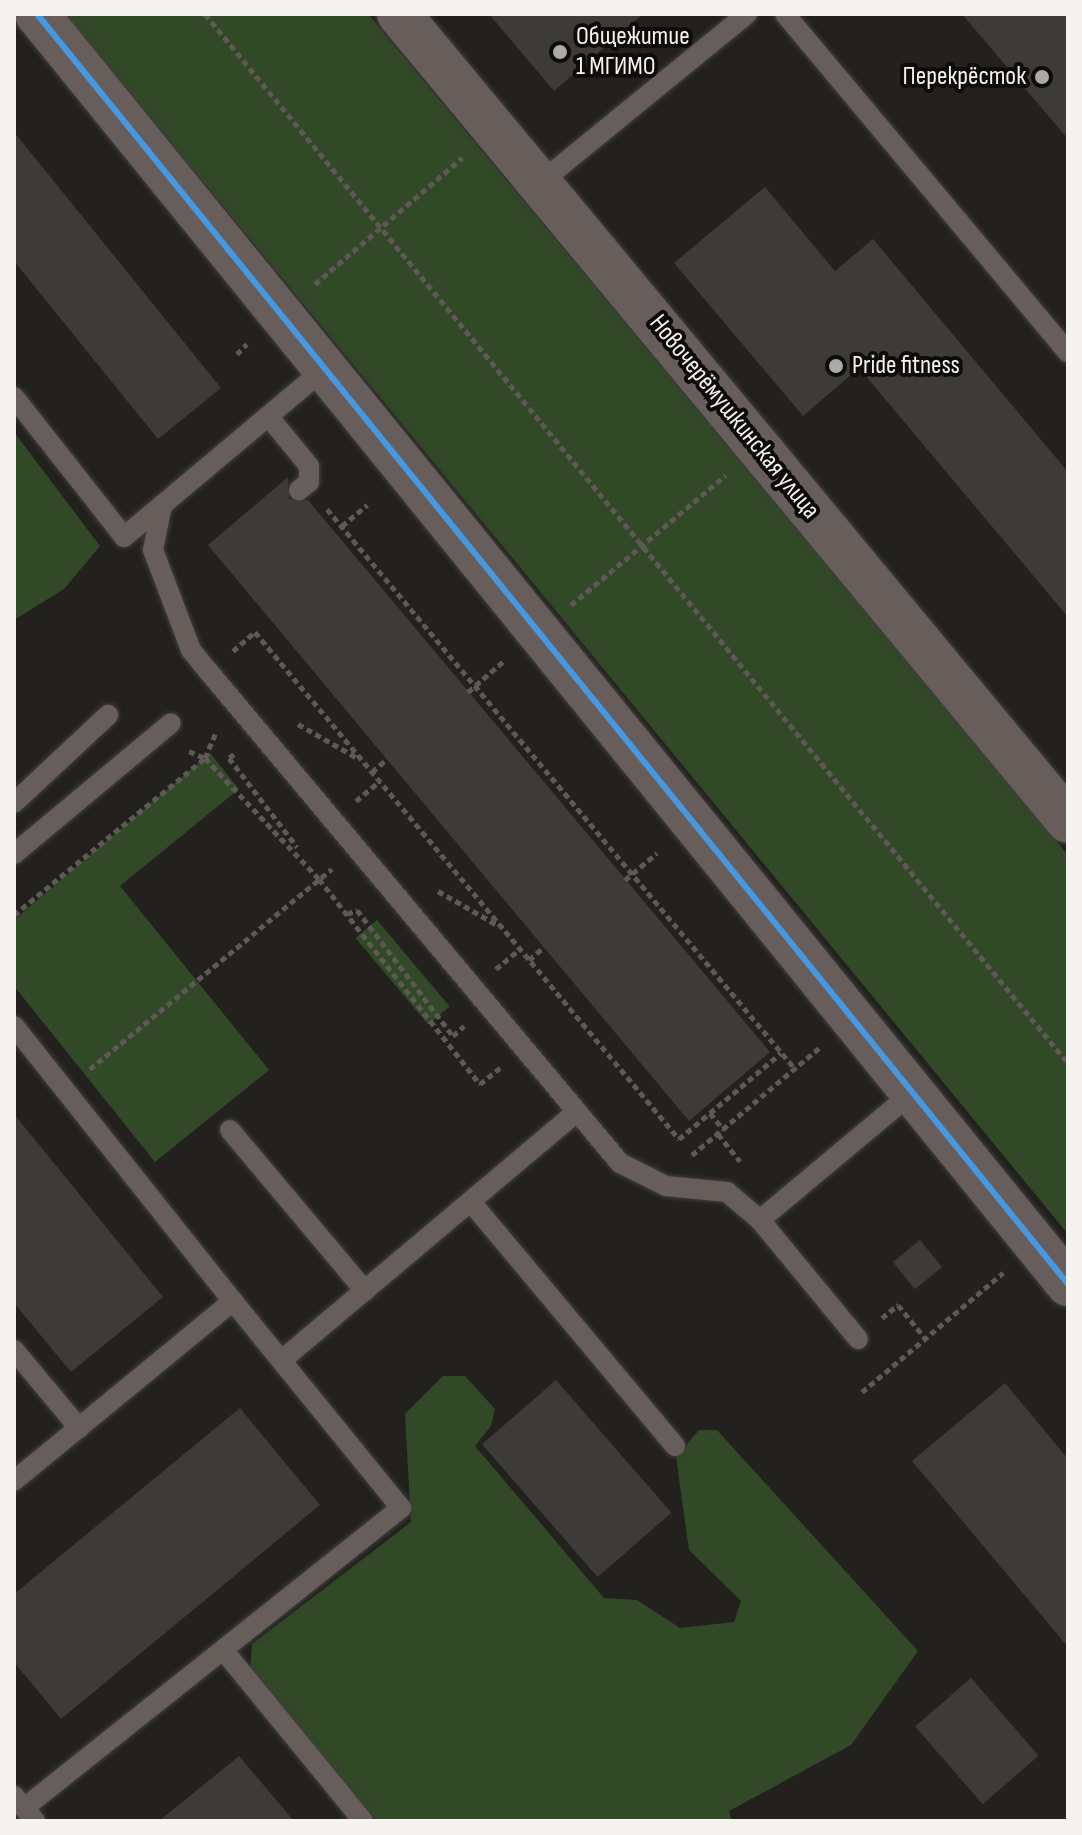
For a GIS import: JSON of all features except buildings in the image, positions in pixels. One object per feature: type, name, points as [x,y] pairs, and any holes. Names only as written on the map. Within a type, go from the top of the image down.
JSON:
[{"type":"street","points":[[37,14],[1068,1284]]},
{"type":"street","name":"Новочерёмушкинская улица","points":[[399,14],[1068,821]]},
{"type":"lane","points":[[541,182],[747,14]]},
{"type":"lane","points":[[785,14],[1065,343]]},
{"type":"lane","points":[[14,397],[124,537],[324,369]]},
{"type":"lane","points":[[268,416],[309,466],[303,487]]},
{"type":"lane","points":[[162,505],[153,550],[191,650],[620,1163],[657,1184],[727,1192],[760,1220],[858,1339]]},
{"type":"lane","points":[[14,803],[108,715]]},
{"type":"lane","points":[[14,854],[171,723]]},
{"type":"lane","points":[[14,1026],[401,1508],[24,1809]]},
{"type":"lane","points":[[760,1220],[912,1093]]},
{"type":"lane","points":[[282,1360],[577,1112]]},
{"type":"lane","points":[[230,1130],[365,1291]]},
{"type":"lane","points":[[471,1202],[675,1446]]},
{"type":"lane","points":[[14,1481],[233,1301]]},
{"type":"lane","points":[[14,1350],[79,1428]]},
{"type":"lane","points":[[224,1651],[363,1821]]},
{"type":"path","points":[[205,14],[1068,1063]]},
{"type":"path","points":[[237,354],[495,129]]},
{"type":"path","points":[[468,692],[759,448]]},
{"type":"path","points":[[303,487],[342,526],[795,1069]]},
{"type":"path","points":[[342,526],[367,505]]},
{"type":"path","points":[[209,671],[255,632],[679,1139],[781,1053]]},
{"type":"path","points":[[14,915],[205,758],[223,716]]},
{"type":"path","points":[[205,758],[319,879],[480,1084],[503,1066]]},
{"type":"path","points":[[229,758],[297,847]]},
{"type":"path","points":[[372,772],[387,759]]},
{"type":"path","points":[[625,880],[657,853]]},
{"type":"path","points":[[64,1090],[341,861]]},
{"type":"path","points":[[314,871],[349,916],[357,910],[453,1036]]},
{"type":"path","points":[[529,960],[544,947]]},
{"type":"path","points":[[657,1184],[820,1047]]},
{"type":"path","points":[[710,1113],[723,1129]]},
{"type":"path","points":[[862,1392],[1007,1270]]},
{"type":"path","points":[[858,1339],[898,1305],[925,1338]]},
{"type":"green space","points":[[65,14],[368,14],[1068,855],[1068,1234]]},
{"type":"green space","points":[[14,432],[100,546],[64,589],[14,620]]},
{"type":"green space","points":[[210,753],[239,789],[120,886],[269,1070],[155,1162],[14,986],[14,920]]},
{"type":"green space","points":[[377,920],[450,1007],[428,1025],[356,938]]},
{"type":"green space","points":[[443,1376],[465,1376],[495,1409],[491,1426],[475,1446],[604,1598],[637,1600],[680,1628],[734,1622],[741,1601],[689,1550],[676,1457],[699,1430],[717,1430],[918,1651],[851,1745],[729,1811],[732,1821],[377,1821],[250,1672],[252,1644],[411,1522],[405,1414]]},
{"type":"transit line","points":[[37,14],[1068,1284]]},
{"type":"place","name":"Общежитие 1 МГИМО","points":[[560,52]]},
{"type":"place","name":"Перекрёсток","points":[[1042,77]]},
{"type":"place","name":"Pride fitness","points":[[836,366]]}]
